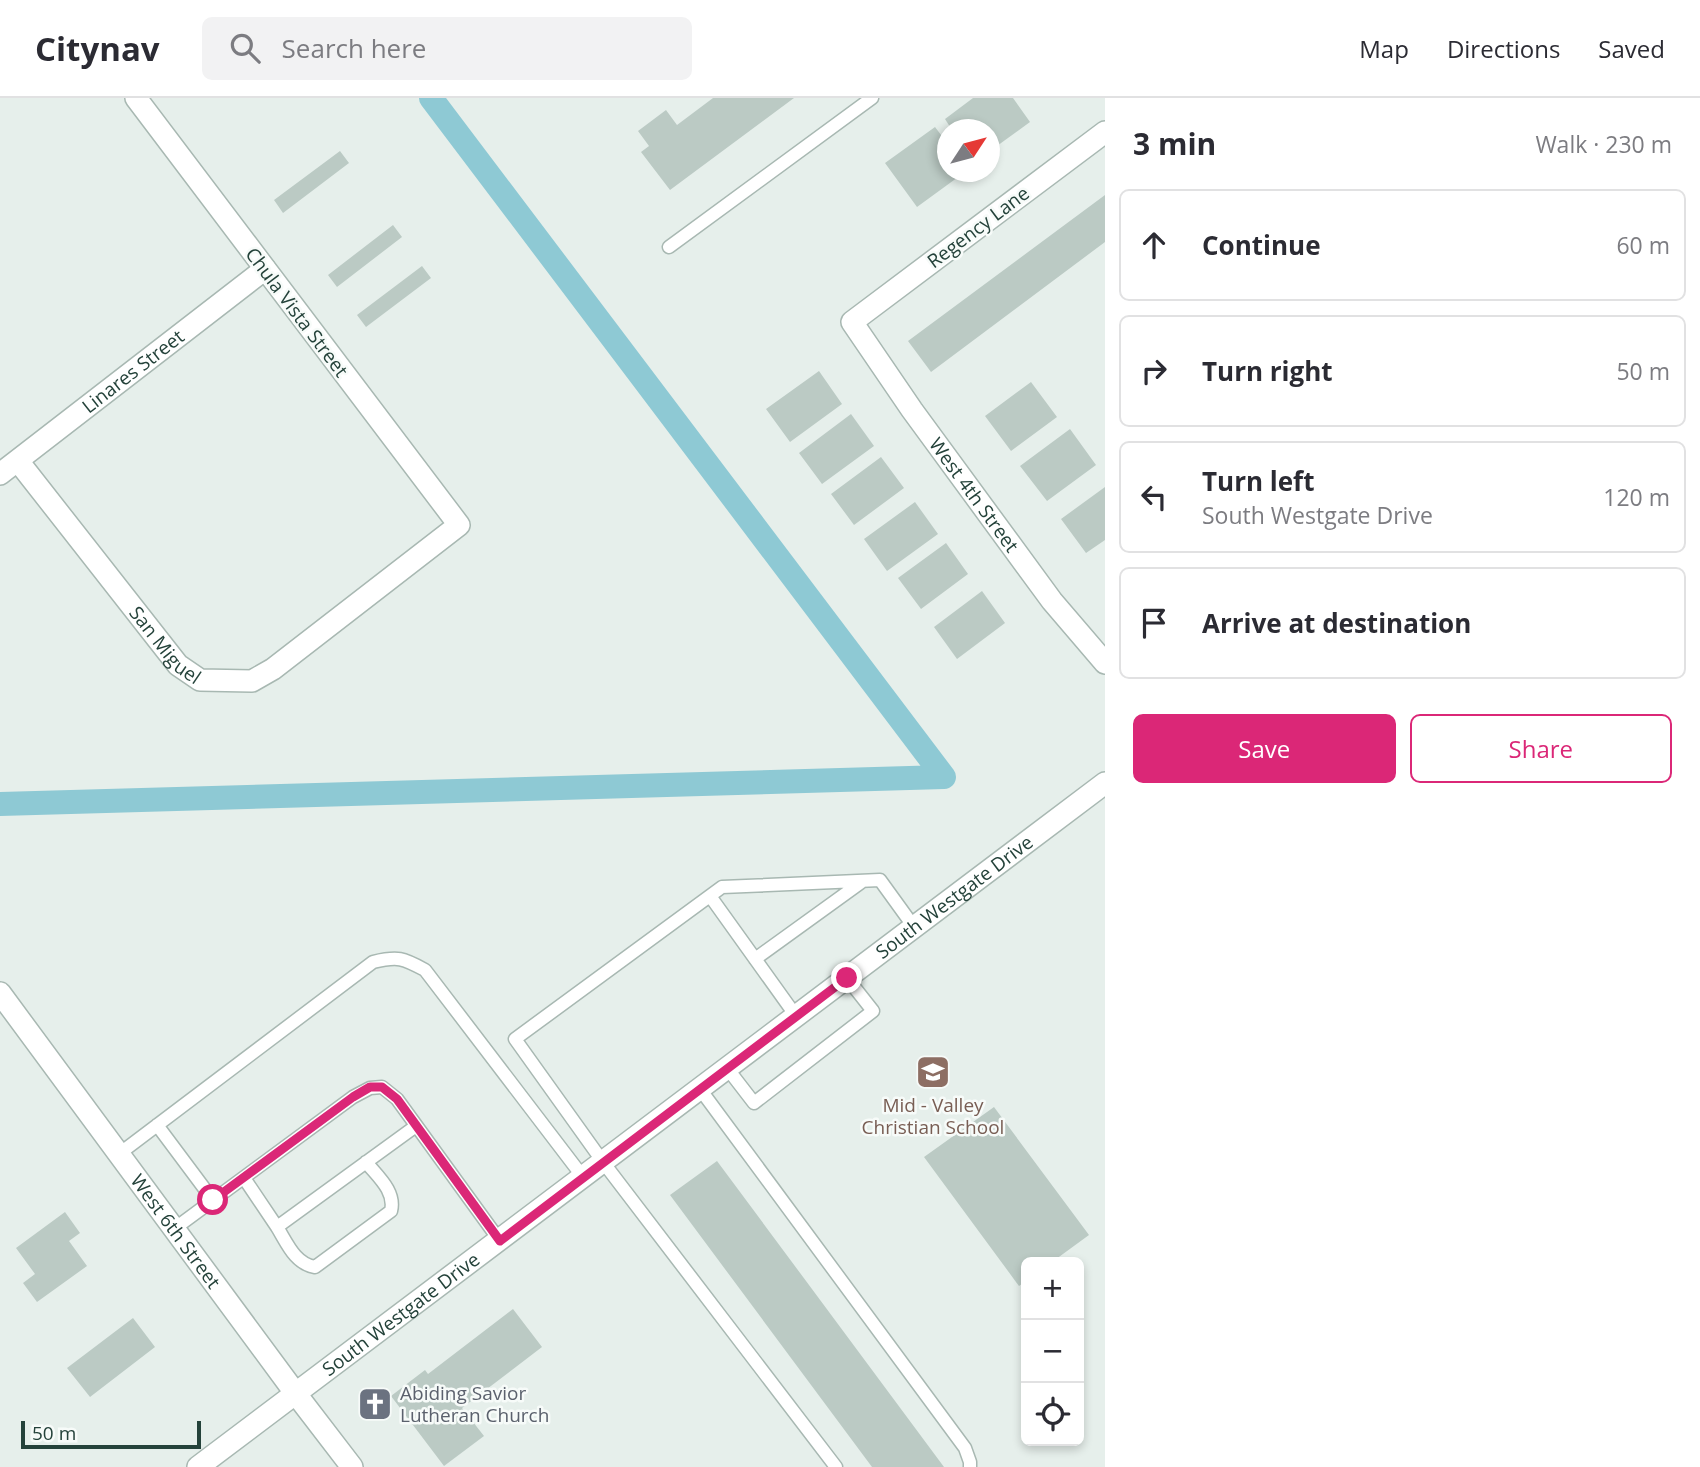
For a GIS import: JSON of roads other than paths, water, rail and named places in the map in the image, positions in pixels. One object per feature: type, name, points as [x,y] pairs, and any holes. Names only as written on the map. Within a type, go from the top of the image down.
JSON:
[{"type":"street","name":"Chula Vista Street","points":[[136,98],[458,525]]},
{"type":"street","name":"Regency Lane","points":[[852,321],[1105,132]]},
{"type":"street","name":"Linares Street","points":[[0,474],[265,269]]},
{"type":"street","name":"West 4th Street","points":[[852,321],[912,411],[1052,601],[1105,663]]},
{"type":"street","name":"San Miguel","points":[[18,461],[178,665],[201,680],[252,681],[273,669],[458,525]]},
{"type":"street","name":"South Westgate Drive","points":[[198,1467],[1105,783]]},
{"type":"street","name":"West 6th Street","points":[[0,993],[352,1467]]},
{"type":"lane","points":[[669,247],[872,98]]},
{"type":"lane","points":[[755,959],[864,880]]},
{"type":"lane","points":[[836,1467],[603,1162],[515,1039],[722,887],[880,880],[914,927]]},
{"type":"lane","points":[[710,896],[796,1016]]},
{"type":"lane","points":[[119,1154],[373,962],[394,957],[425,970],[583,1177]]},
{"type":"lane","points":[[727,1068],[754,1103],[873,1011],[847,978]]},
{"type":"lane","points":[[174,1228],[353,1097],[370,1087],[382,1087],[397,1099],[500,1241]]},
{"type":"lane","points":[[700,1089],[965,1448],[970,1467]]},
{"type":"lane","points":[[157,1125],[213,1200]]},
{"type":"lane","points":[[277,1227],[416,1126]]},
{"type":"lane","points":[[244,1178],[298,1259],[315,1267],[391,1211],[391,1193],[366,1162]]},
{"type":"waterway","points":[[0,804],[944,777],[431,98]]},
{"type":"place","name":"Mid - Valley Christian School","points":[[933,1072]]},
{"type":"place","name":"Abiding Savior Lutheran Church","points":[[375,1404]]}]
